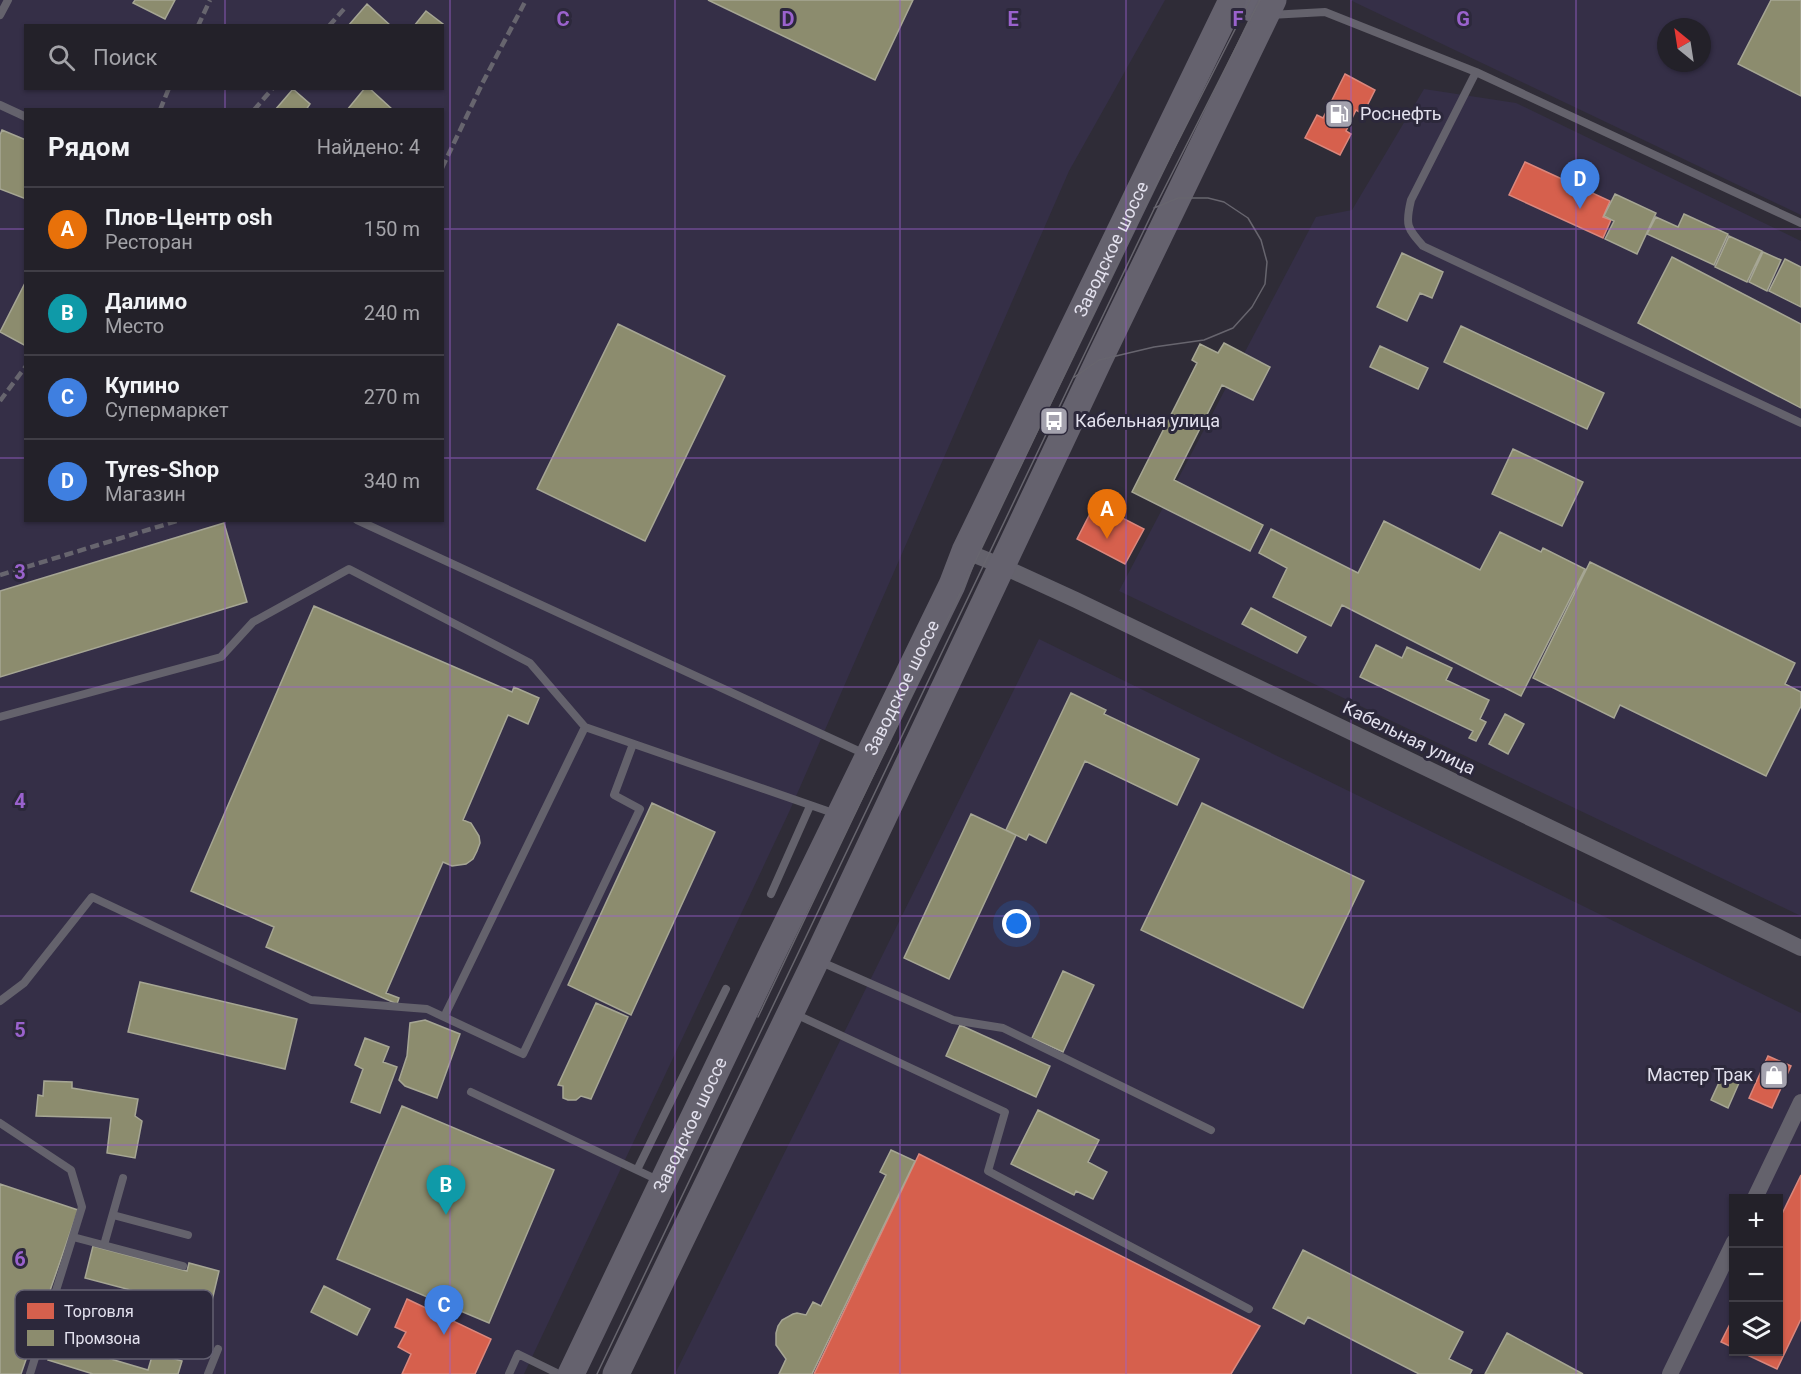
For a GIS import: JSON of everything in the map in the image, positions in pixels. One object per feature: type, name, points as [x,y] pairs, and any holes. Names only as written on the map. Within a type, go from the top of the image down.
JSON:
[{"type":"main road","points":[[1231,1],[1270,7]]},
{"type":"main road","name":"Заводское шоссе","points":[[572,1374],[839,815],[952,585],[965,551],[1231,1]]},
{"type":"main road","name":"Заводское шоссе","points":[[616,1374],[1270,7]]},
{"type":"street","name":"Кабельная улица","points":[[965,551],[1002,566],[1801,948]]},
{"type":"street","points":[[1757,1194],[1801,1102]]},
{"type":"street","points":[[1670,1374],[1731,1248]]},
{"type":"lane","points":[[0,15],[8,0]]},
{"type":"lane","points":[[1270,7],[1324,12],[1476,72],[1801,223]]},
{"type":"lane","points":[[1476,72],[1411,200],[1408,229],[1423,246],[1801,423]]},
{"type":"lane","points":[[0,105],[24,116]]},
{"type":"lane","points":[[361,522],[822,736],[868,755]]},
{"type":"lane","points":[[0,717],[222,657],[253,622],[349,569],[530,663],[585,727],[839,815]]},
{"type":"lane","points":[[444,1017],[585,727]]},
{"type":"lane","points":[[0,1001],[24,983],[92,897],[310,1000],[427,1009],[523,1054],[640,809],[614,795],[633,744]]},
{"type":"lane","points":[[771,894],[810,806]]},
{"type":"lane","points":[[816,960],[953,1020],[1003,1029],[1211,1130]]},
{"type":"lane","points":[[638,1170],[726,989]]},
{"type":"lane","points":[[790,1011],[1005,1112],[988,1171],[1249,1309]]},
{"type":"lane","points":[[471,1092],[663,1183]]},
{"type":"lane","points":[[0,1123],[71,1170],[82,1207],[56,1290]]},
{"type":"lane","points":[[105,1245],[123,1178]]},
{"type":"lane","points":[[113,1215],[188,1235]]},
{"type":"lane","points":[[73,1237],[183,1266]]},
{"type":"lane","points":[[208,1374],[218,1349]]},
{"type":"lane","points":[[508,1374],[518,1354],[559,1374]]},
{"type":"lane","points":[[30,1374],[35,1359]]},
{"type":"shaded area","points":[[0,0],[1165,0],[1069,171],[790,810],[524,1374],[0,1374]]},
{"type":"shaded area","points":[[1350,0],[1801,0],[1801,215]]},
{"type":"shaded area","points":[[1424,89],[1516,103],[1801,241],[1801,916],[1119,591],[1316,217],[1352,210]]},
{"type":"shaded area","points":[[1039,639],[1801,1013],[1801,1374],[675,1374]]},
{"type":"building: Торговля","name":"Роснефть","points":[[1345,74],[1375,90],[1363,114],[1356,110],[1346,131],[1351,134],[1340,155],[1305,138],[1317,115],[1323,118]]},
{"type":"building: Торговля","points":[[1525,162],[1610,201],[1603,217],[1611,220],[1603,238],[1509,195]]},
{"type":"building: Торговля","points":[[1095,504],[1144,529],[1125,564],[1077,539]]},
{"type":"building: Торговля","points":[[1768,1056],[1791,1066],[1772,1108],[1749,1098]]},
{"type":"building: Торговля","points":[[919,1154],[1260,1326],[1231,1374],[814,1374]]},
{"type":"building: Торговля","points":[[1801,1175],[1801,1319],[1777,1369],[1749,1356],[1783,1356],[1783,1212]]},
{"type":"building: Торговля","points":[[407,1299],[491,1339],[475,1374],[402,1374],[411,1354],[398,1347],[406,1332],[395,1327]]},
{"type":"building: Торговля","points":[[1729,1326],[1729,1346],[1721,1342]]},
{"type":"building: Промзона","points":[[135,0],[175,0],[165,19],[133,3]]},
{"type":"building: Промзона","points":[[708,0],[913,0],[875,80]]},
{"type":"building: Промзона","points":[[1771,0],[1801,0],[1801,96],[1738,64]]},
{"type":"building: Промзона","points":[[367,4],[389,24],[350,24]]},
{"type":"building: Промзона","points":[[426,11],[443,24],[416,24]]},
{"type":"building: Промзона","points":[[292,90],[310,104],[307,108],[277,108]]},
{"type":"building: Промзона","points":[[363,90],[371,90],[391,108],[349,108]]},
{"type":"building: Промзона","points":[[2,130],[24,139],[24,198],[0,189],[0,135]]},
{"type":"building: Промзона","points":[[1615,194],[1656,213],[1637,254],[1605,239],[1614,221],[1604,216]]},
{"type":"building: Промзона","points":[[1684,214],[1728,234],[1714,265],[1647,234],[1656,217],[1678,227]]},
{"type":"building: Промзона","points":[[1729,236],[1762,251],[1747,282],[1715,267]]},
{"type":"building: Промзона","points":[[1763,252],[1781,260],[1767,291],[1749,282]]},
{"type":"building: Промзона","points":[[1402,253],[1443,272],[1432,298],[1420,293],[1407,321],[1377,307]]},
{"type":"building: Промзона","points":[[1672,257],[1801,324],[1801,408],[1638,323]]},
{"type":"building: Промзона","points":[[1785,259],[1801,267],[1801,307],[1769,291]]},
{"type":"building: Промзона","points":[[24,285],[24,345],[0,332]]},
{"type":"building: Промзона","points":[[618,324],[725,376],[645,541],[537,489]]},
{"type":"building: Промзона","points":[[1461,326],[1604,393],[1587,429],[1444,362]]},
{"type":"building: Промзона","points":[[1224,343],[1270,367],[1253,400],[1222,385],[1174,480],[1263,525],[1250,551],[1132,492],[1197,363],[1192,360],[1200,344],[1218,353]]},
{"type":"building: Промзона","points":[[1380,346],[1428,368],[1418,389],[1370,367]]},
{"type":"building: Промзона","points":[[1513,449],[1583,482],[1562,526],[1492,494]]},
{"type":"building: Промзона","points":[[1384,521],[1480,570],[1500,532],[1541,552],[1543,548],[1585,569],[1521,696],[1342,605],[1331,626],[1273,597],[1287,568],[1259,553],[1271,529],[1358,573]]},
{"type":"building: Промзона","points":[[224,523],[247,602],[0,677],[0,591]]},
{"type":"building: Промзона","points":[[1590,562],[1795,663],[1785,684],[1801,692],[1801,706],[1766,776],[1620,705],[1614,718],[1533,678]]},
{"type":"building: Промзона","points":[[314,606],[512,692],[514,687],[539,698],[528,724],[508,715],[463,820],[471,823],[479,836],[480,843],[477,851],[473,859],[466,864],[452,866],[443,862],[386,993],[399,998],[397,1004],[266,947],[274,927],[191,891]]},
{"type":"building: Промзона","points":[[1251,608],[1306,637],[1297,653],[1242,624]]},
{"type":"building: Промзона","points":[[1376,645],[1402,658],[1407,647],[1452,668],[1446,680],[1489,700],[1480,719],[1486,722],[1476,741],[1469,738],[1473,731],[1360,677]]},
{"type":"building: Промзона","points":[[1071,693],[1106,710],[1104,714],[1199,759],[1177,805],[1085,761],[1046,843],[1029,834],[1026,840],[1006,830]]},
{"type":"building: Промзона","points":[[1505,714],[1524,724],[1508,754],[1489,744]]},
{"type":"building: Промзона","points":[[652,803],[715,832],[631,1015],[568,985]]},
{"type":"building: Промзона","points":[[1202,803],[1364,881],[1303,1008],[1141,930]]},
{"type":"building: Промзона","points":[[971,814],[1016,835],[949,979],[904,958]]},
{"type":"building: Промзона","points":[[1063,971],[1094,985],[1063,1052],[1032,1038]]},
{"type":"building: Промзона","points":[[140,982],[297,1019],[285,1069],[128,1032]]},
{"type":"building: Промзона","points":[[596,1003],[628,1017],[591,1099],[581,1096],[576,1100],[568,1100],[563,1098],[563,1086],[558,1085]]},
{"type":"building: Промзона","points":[[425,1020],[460,1034],[437,1098],[405,1086],[399,1080],[407,1056],[410,1023]]},
{"type":"building: Промзона","points":[[960,1025],[1050,1066],[1036,1097],[946,1056]]},
{"type":"building: Промзона","points":[[365,1038],[389,1047],[383,1062],[397,1067],[380,1113],[351,1102],[363,1069],[355,1065]]},
{"type":"building: Промзона","points":[[1722,1076],[1739,1083],[1728,1108],[1711,1100]]},
{"type":"building: Промзона","points":[[44,1081],[72,1082],[72,1088],[138,1099],[135,1116],[142,1121],[135,1158],[107,1153],[111,1118],[36,1116],[38,1095],[43,1096]]},
{"type":"building: Промзона","points":[[402,1106],[554,1170],[489,1323],[337,1259]]},
{"type":"building: Промзона","points":[[1038,1110],[1099,1140],[1088,1162],[1107,1172],[1093,1199],[1076,1191],[1074,1195],[1011,1164]]},
{"type":"building: Промзона","points":[[891,1150],[915,1161],[812,1374],[779,1374],[786,1359],[776,1345],[778,1326],[782,1320],[793,1314],[806,1315],[813,1302],[821,1306],[886,1175],[880,1172]]},
{"type":"building: Промзона","points":[[0,1184],[78,1210],[50,1290],[15,1290],[15,1359],[26,1359],[21,1374],[0,1374]]},
{"type":"building: Промзона","points":[[93,1246],[187,1271],[189,1263],[219,1271],[213,1296],[213,1290],[131,1290],[85,1278]]},
{"type":"building: Промзона","points":[[1303,1250],[1463,1332],[1449,1359],[1472,1370],[1470,1374],[1419,1374],[1308,1317],[1304,1324],[1273,1308]]},
{"type":"building: Промзона","points":[[324,1286],[370,1309],[357,1335],[311,1312]]},
{"type":"building: Промзона","points":[[1507,1333],[1583,1374],[1485,1374]]},
{"type":"building: Промзона","points":[[111,1359],[148,1370],[151,1359],[182,1361],[178,1374],[93,1374],[48,1360]]},
{"type":"tram line","points":[[758,1017],[1139,218],[1250,0]]},
{"type":"tram line","points":[[597,1374],[1155,207],[1260,0]]},
{"type":"tram line","points":[[1073,378],[1099,360],[1154,347],[1204,340],[1233,328],[1252,307],[1265,284],[1267,262],[1261,240],[1248,218],[1224,202],[1208,198],[1178,198],[1154,208]]},
{"type":"railway","points":[[199,24],[210,0]]},
{"type":"railway","points":[[444,164],[526,0]]},
{"type":"railway","points":[[331,24],[344,9]]},
{"type":"railway","points":[[161,108],[168,90]]},
{"type":"railway","points":[[256,108],[271,90]]},
{"type":"railway","points":[[0,401],[24,369]]},
{"type":"railway","points":[[0,575],[173,522]]},
{"type":"place","name":"Роснефть","points":[[1339,114]]},
{"type":"place","name":"Tyres-Shop","points":[[1580,209]]},
{"type":"place","name":"Кабельная улица","points":[[1054,421]]},
{"type":"place","name":"Плов-Центр osh","points":[[1107,539]]},
{"type":"place","name":"Мастер Трак","points":[[1774,1075]]},
{"type":"place","name":"Далимо","points":[[446,1215]]},
{"type":"place","name":"Купино","points":[[444,1335]]}]
